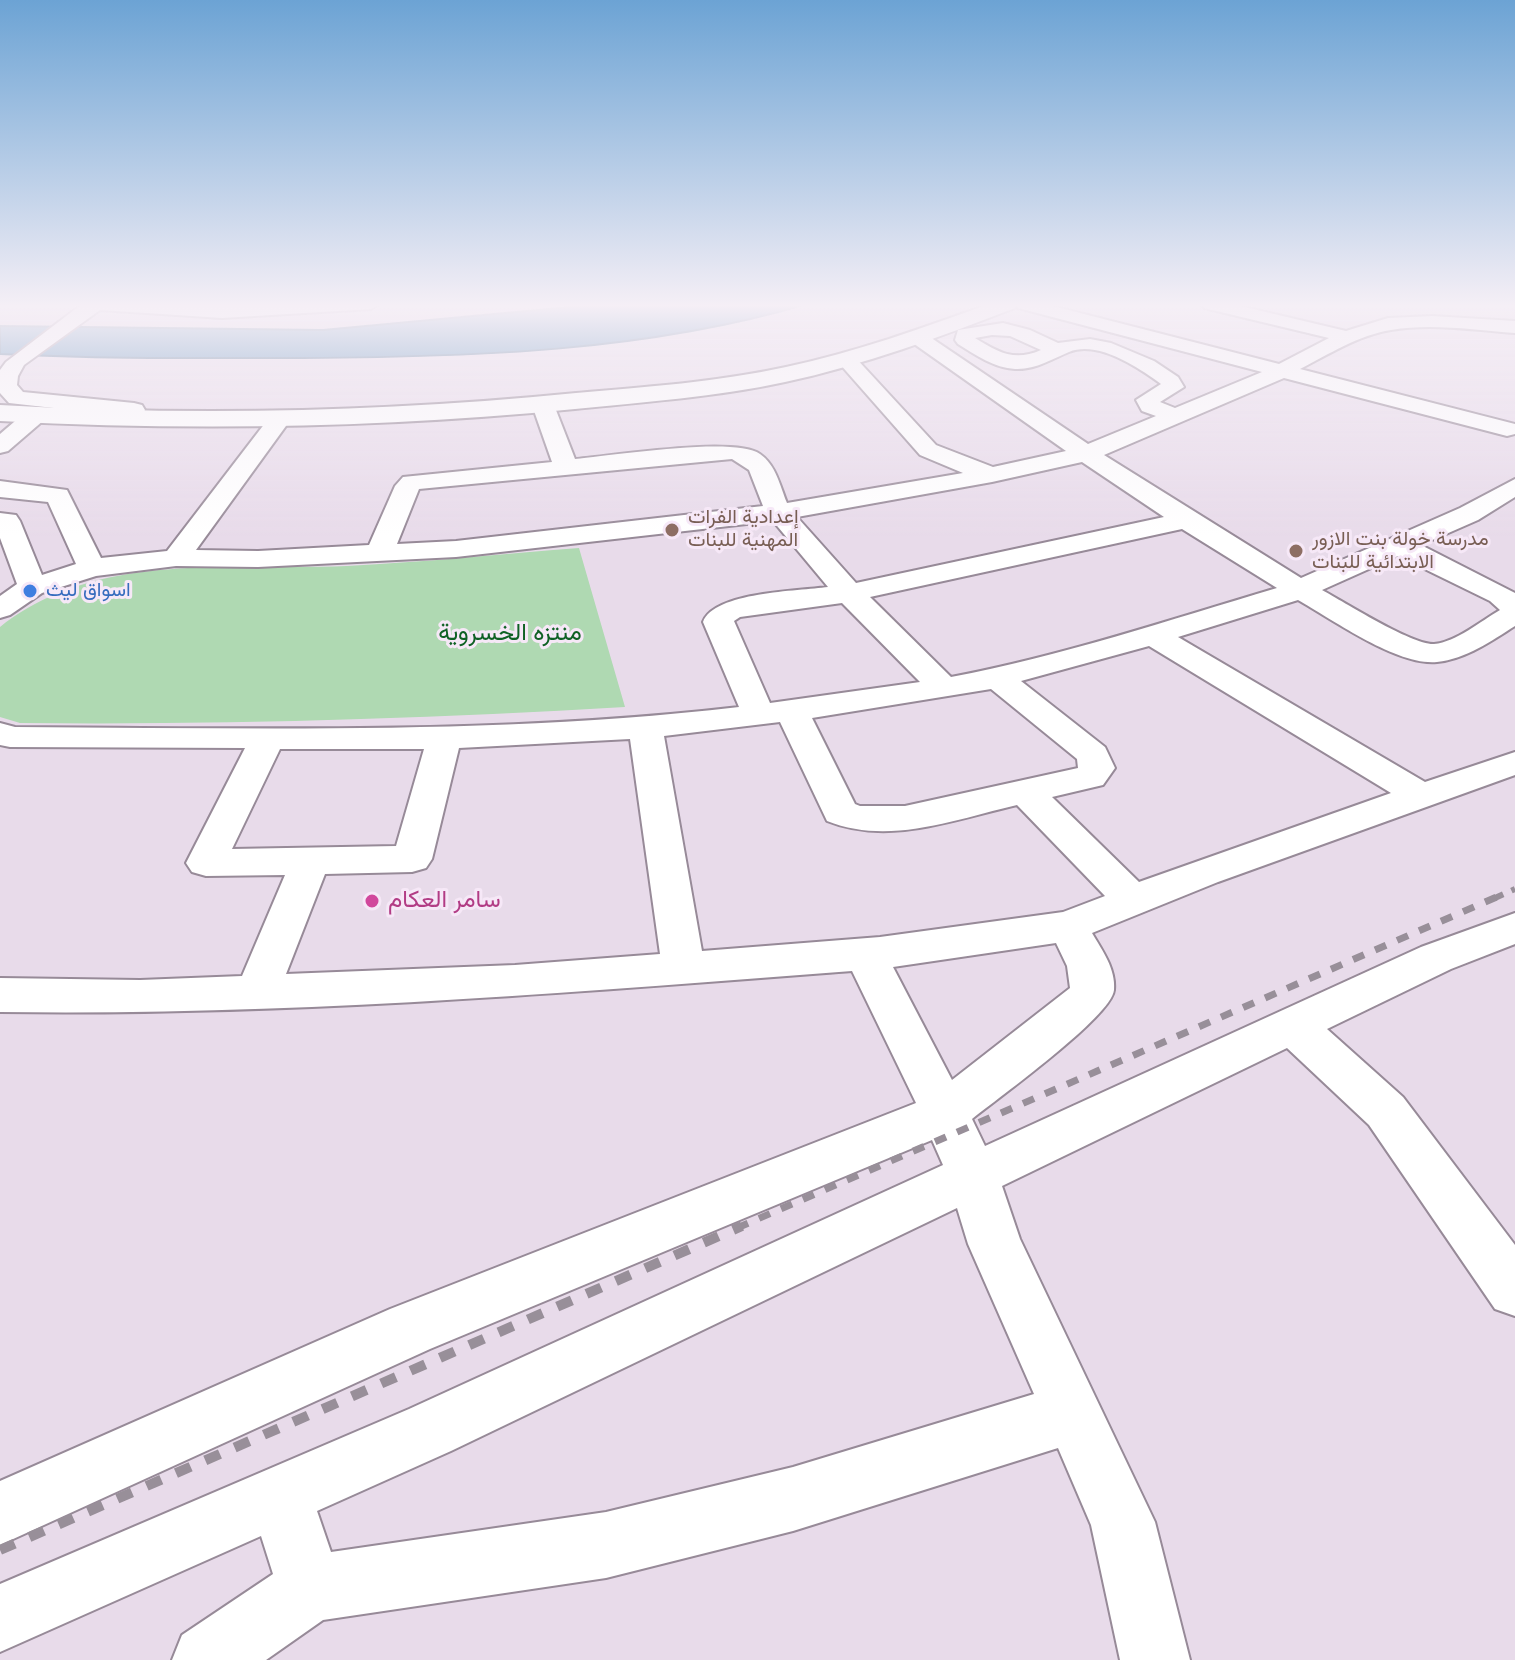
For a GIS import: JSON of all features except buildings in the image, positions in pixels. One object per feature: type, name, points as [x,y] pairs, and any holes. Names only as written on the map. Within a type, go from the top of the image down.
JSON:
[{"type":"main road","points":[[0,403],[134,410],[440,404],[687,381]]},
{"type":"main road","points":[[0,413],[280,419],[426,414],[543,405],[709,381]]},
{"type":"street","points":[[5,381],[7,392],[17,398],[134,410]]},
{"type":"street","points":[[866,381],[928,450],[992,475]]},
{"type":"street","points":[[983,381],[1184,521],[1299,590],[1424,652],[1441,652],[1515,611],[1500,595],[1398,545]]},
{"type":"street","points":[[1171,381],[1173,387],[1147,400],[1150,406],[1176,416]]},
{"type":"street","points":[[0,609],[32,587],[92,568],[176,558],[258,559],[456,549],[779,512],[992,475],[1088,453],[1257,381]]},
{"type":"street","points":[[1320,381],[1511,425]]},
{"type":"street","points":[[1449,402],[1511,425]]},
{"type":"street","points":[[543,405],[566,468]]},
{"type":"street","points":[[0,446],[36,415]]},
{"type":"street","points":[[176,558],[280,419]]},
{"type":"street","points":[[893,492],[928,450]]},
{"type":"street","points":[[379,554],[407,486],[412,482],[732,452],[748,454],[756,460],[779,512],[850,593],[944,688]]},
{"type":"street","points":[[0,489],[58,495],[92,568]]},
{"type":"street","points":[[3,740],[444,739],[645,728],[776,713],[944,688],[997,678],[1153,635],[1299,590],[1508,498]]},
{"type":"street","points":[[0,521],[7,521],[32,587]]},
{"type":"street","points":[[997,678],[1093,755],[1097,768],[1090,777],[905,818],[879,822],[855,819],[840,812],[718,622],[720,616],[732,609],[850,593],[1184,521]]},
{"type":"street","points":[[1153,635],[1422,796]]},
{"type":"street","points":[[645,728],[684,969]]},
{"type":"street","points":[[268,738],[206,863],[412,859],[444,739]]},
{"type":"street","points":[[0,995],[140,997],[256,994],[684,969],[865,954],[1068,926],[1515,763]]},
{"type":"street","points":[[1027,793],[1133,900]]},
{"type":"street","points":[[256,994],[311,861]]},
{"type":"street","points":[[0,1513],[410,1329],[945,1113],[1075,1011],[1092,992],[1089,966],[1068,926]]},
{"type":"street","points":[[0,1618],[430,1430],[1436,958],[1515,928]]},
{"type":"street","points":[[865,954],[945,1113],[972,1174],[995,1244],[1123,1522],[1155,1660]]},
{"type":"street","points":[[1292,1025],[1386,1111],[1515,1290]]},
{"type":"street","points":[[207,1660],[311,1588],[606,1545],[793,1499],[1072,1413]]},
{"type":"street","points":[[280,1496],[311,1588]]},
{"type":"green space","name":"منتزه الخسروية","points":[[579,548],[625,707],[247,722],[20,723],[0,717],[0,627],[38,602],[79,586],[122,575],[167,570],[347,566]]},
{"type":"railway","points":[[1495,898],[1515,889]]},
{"type":"railway","points":[[737,1228],[1499,896]]},
{"type":"railway","points":[[0,1550],[742,1226]]},
{"type":"place","name":"إعدادية الفرات المهنية للبنات","points":[[672,530]]},
{"type":"place","name":"مدرسة خولة بنت الازور الابتدائية للبنات","points":[[1296,551]]},
{"type":"place","name":"اسواق ليث","points":[[30,591]]},
{"type":"place","name":"سامر العكام","points":[[372,901]]}]
